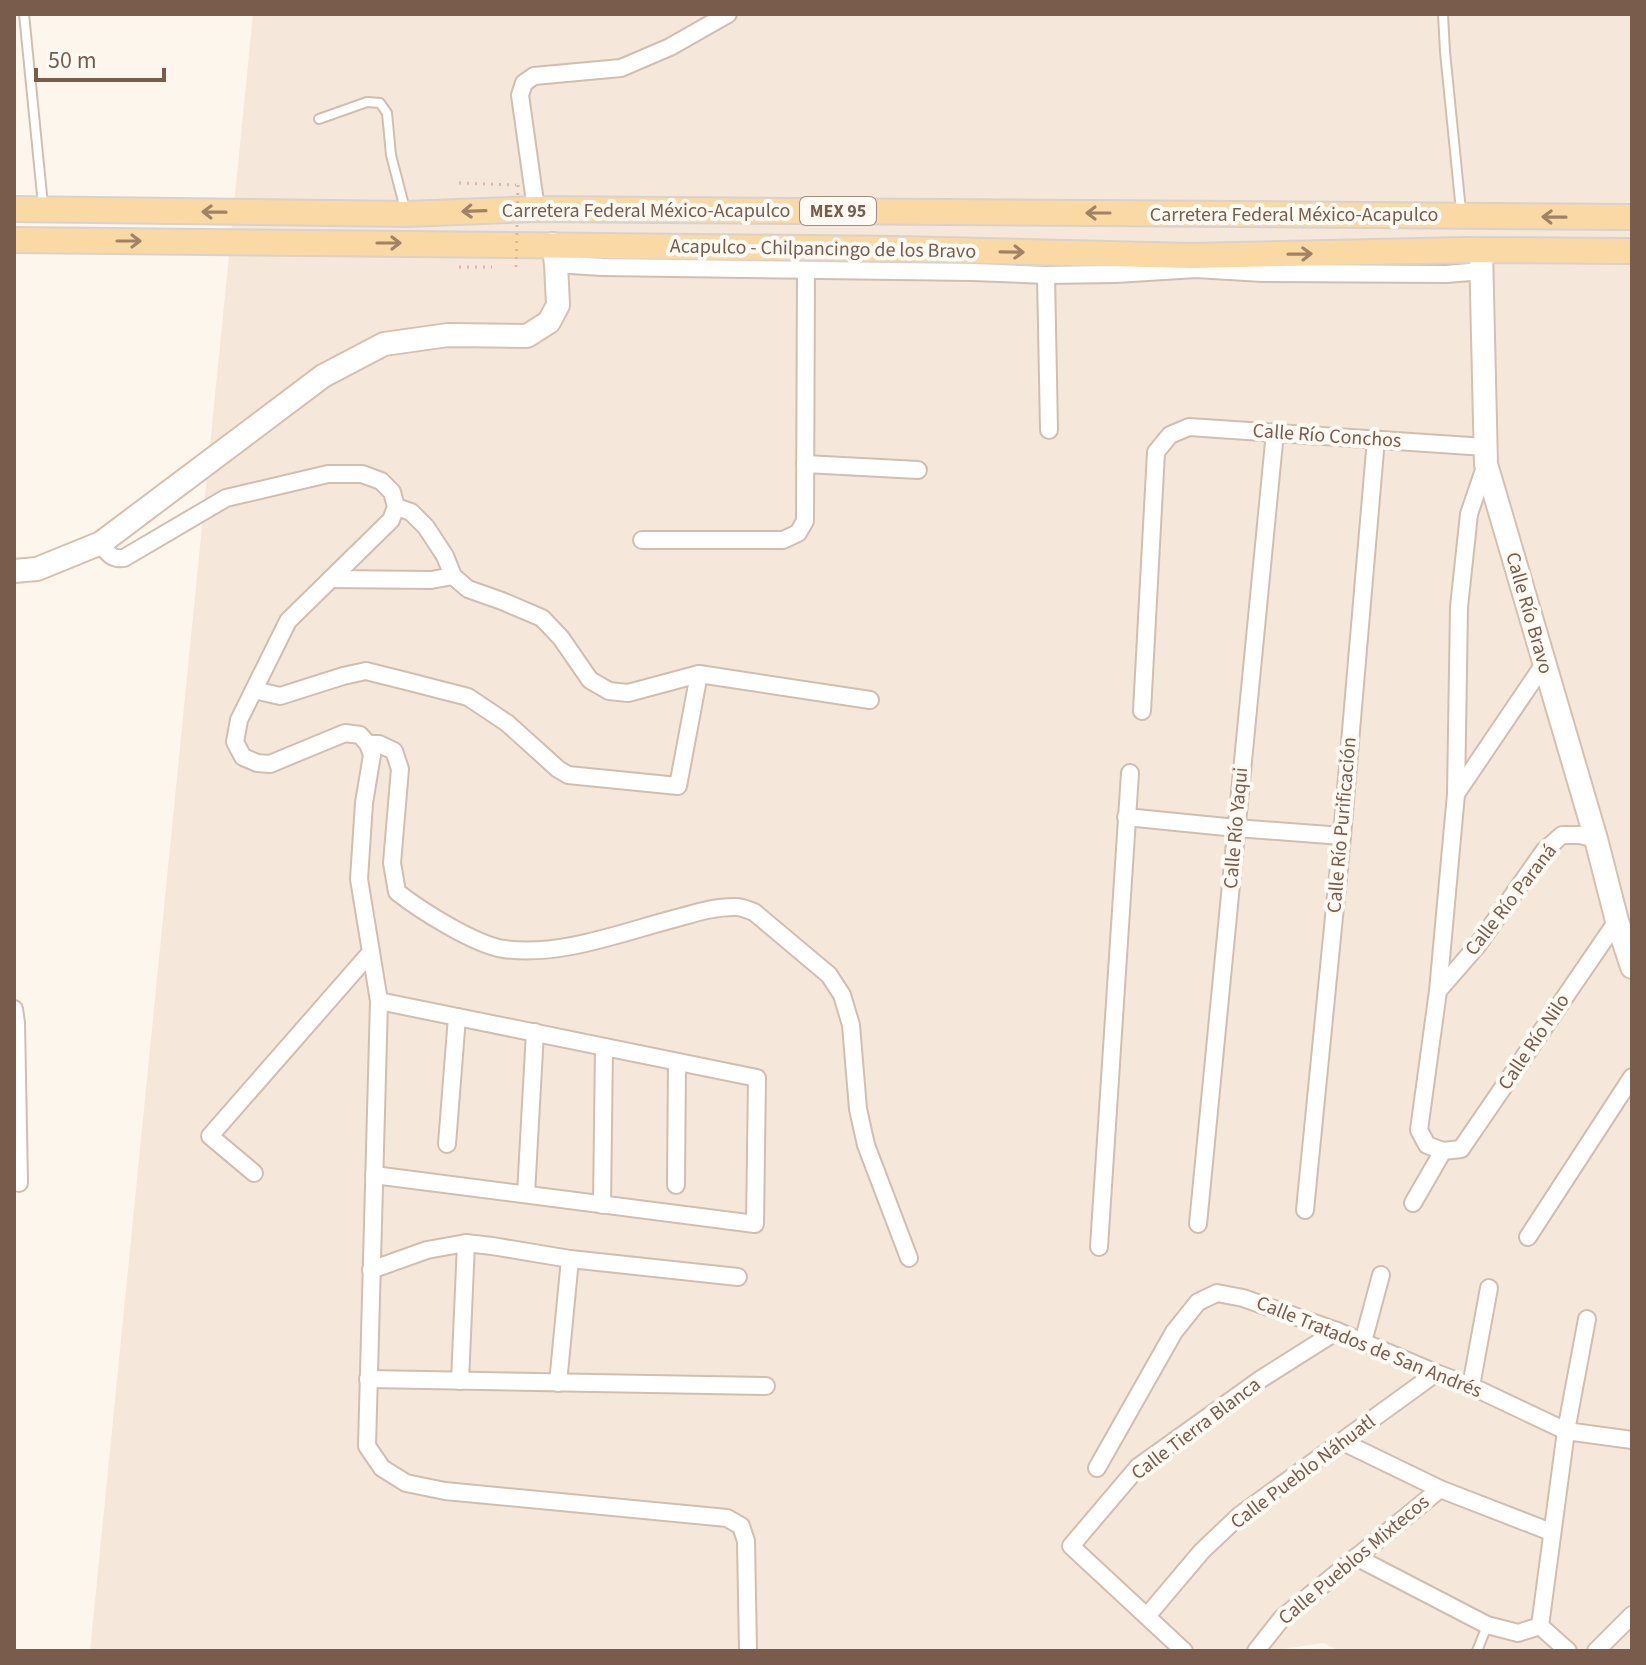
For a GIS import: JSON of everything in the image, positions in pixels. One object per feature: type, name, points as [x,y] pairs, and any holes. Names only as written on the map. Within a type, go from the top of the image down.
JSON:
[{"type":"main road","name":"MEX 95","points":[[14,209],[43,210]]},
{"type":"main road","name":"Carretera Federal México-Acapulco","points":[[43,210],[406,214],[536,209],[1632,217]]},
{"type":"main road","name":"Acapulco - Chilpancingo de los Bravo","points":[[14,240],[554,254],[898,249],[1482,260],[1632,251]]},
{"type":"street","points":[[536,209],[520,95],[524,83],[534,76],[621,68],[670,47],[728,14]]},
{"type":"street","points":[[14,571],[37,569],[101,543],[323,376],[384,344],[448,335],[527,336],[549,322],[558,305],[554,254],[602,267],[1046,275],[1196,269],[1262,273],[1446,274],[1482,260]]},
{"type":"street","name":"Calle Río Bravo","points":[[1482,260],[1486,456],[1632,967]]},
{"type":"street","points":[[642,540],[783,540],[798,533],[805,521],[806,270]]},
{"type":"street","points":[[1046,275],[1049,430]]},
{"type":"street","name":"Calle Río Conchos","points":[[1142,711],[1156,452],[1170,435],[1189,427],[1275,432],[1376,439],[1486,456]]},
{"type":"street","name":"Calle Río Yaqui","points":[[1198,1224],[1275,432]]},
{"type":"street","name":"Calle Río Purificación","points":[[1305,1210],[1342,836],[1376,439]]},
{"type":"street","points":[[1413,1203],[1443,1151],[1427,1145],[1419,1130],[1438,991],[1456,794],[1459,607],[1469,514],[1486,456]]},
{"type":"street","points":[[805,464],[918,470]]},
{"type":"street","points":[[101,543],[108,555],[124,558],[226,498],[328,474],[362,474],[381,481],[392,492],[396,507],[391,520],[288,621],[239,720],[235,742],[243,757],[270,764],[345,733],[360,735],[372,755],[364,803],[359,879],[379,1001],[367,1446],[382,1468],[406,1483],[445,1491],[727,1518],[741,1526],[746,1541],[748,1651]]},
{"type":"street","points":[[396,507],[411,512],[426,527],[445,556],[453,576],[468,589],[542,618],[561,638],[590,680],[609,691],[628,693],[699,674],[870,700]]},
{"type":"street","points":[[331,579],[431,580],[453,576]]},
{"type":"street","points":[[1456,794],[1544,664]]},
{"type":"street","points":[[254,690],[280,696],[366,671],[468,697],[507,723],[568,775],[678,786],[699,674]]},
{"type":"street","points":[[368,744],[379,744],[394,751],[400,769],[392,863],[397,892],[463,934],[501,949],[567,947],[703,911],[739,906],[754,912],[829,975],[842,995],[851,1025],[858,1109],[866,1145],[909,1258]]},
{"type":"street","points":[[1099,1247],[1130,773]]},
{"type":"street","points":[[1126,817],[1342,836]]},
{"type":"street","name":"Calle Río Paraná","points":[[1438,991],[1477,946],[1544,851],[1562,835],[1596,839]]},
{"type":"street","name":"Calle Río Nilo","points":[[1443,1151],[1461,1149],[1617,921]]},
{"type":"street","points":[[254,1173],[210,1136],[371,952]]},
{"type":"street","points":[[374,1175],[755,1224],[757,1078],[379,1001]]},
{"type":"street","points":[[14,1009],[19,1183]]},
{"type":"street","points":[[447,1144],[457,1017]]},
{"type":"street","points":[[526,1194],[535,1032]]},
{"type":"street","points":[[602,1205],[604,1047]]},
{"type":"street","points":[[676,1185],[677,1062]]},
{"type":"street","points":[[1528,1237],[1632,1077]]},
{"type":"street","points":[[371,1270],[427,1250],[466,1243],[570,1259],[738,1277]]},
{"type":"street","points":[[460,1381],[466,1243]]},
{"type":"street","points":[[558,1383],[570,1259]]},
{"type":"street","points":[[1363,1342],[1381,1275]]},
{"type":"street","points":[[1471,1386],[1489,1288]]},
{"type":"street","name":"Calle Tratados de San Andrés","points":[[1097,1468],[1174,1332],[1198,1302],[1217,1293],[1243,1298],[1337,1331],[1471,1386],[1566,1431],[1632,1440]]},
{"type":"street","points":[[1540,1626],[1566,1431],[1587,1319]]},
{"type":"street","name":"Calle Tierra Blanca","points":[[1147,1616],[1071,1546],[1138,1467],[1261,1379],[1337,1331]]},
{"type":"street","name":"Calle Pueblo Náhuatl","points":[[1147,1616],[1202,1551],[1240,1515],[1436,1373]]},
{"type":"street","points":[[368,1379],[766,1386]]},
{"type":"street","points":[[1343,1442],[1440,1489]]},
{"type":"street","name":"Calle Pueblos Mixtecos","points":[[1256,1651],[1282,1618],[1440,1489],[1551,1532]]},
{"type":"street","points":[[1356,1557],[1487,1625],[1518,1633],[1540,1626]]},
{"type":"street","points":[[1596,1651],[1632,1615]]},
{"type":"street","points":[[1147,1616],[1184,1651]]},
{"type":"street","points":[[1540,1626],[1568,1651]]},
{"type":"lane","points":[[24,14],[43,210]]},
{"type":"lane","points":[[1443,14],[1461,216]]},
{"type":"lane","points":[[319,119],[367,102],[380,103],[387,113],[391,155],[406,214]]},
{"type":"lane","points":[[1477,1651],[1487,1625]]},
{"type":"path","points":[[459,183],[518,185],[516,267]]},
{"type":"path","points":[[459,267],[502,267]]},
{"type":"shaded area","points":[[253,14],[1632,14],[1632,1651],[1340,1651],[1323,1643],[1270,1651],[90,1651]]}]
